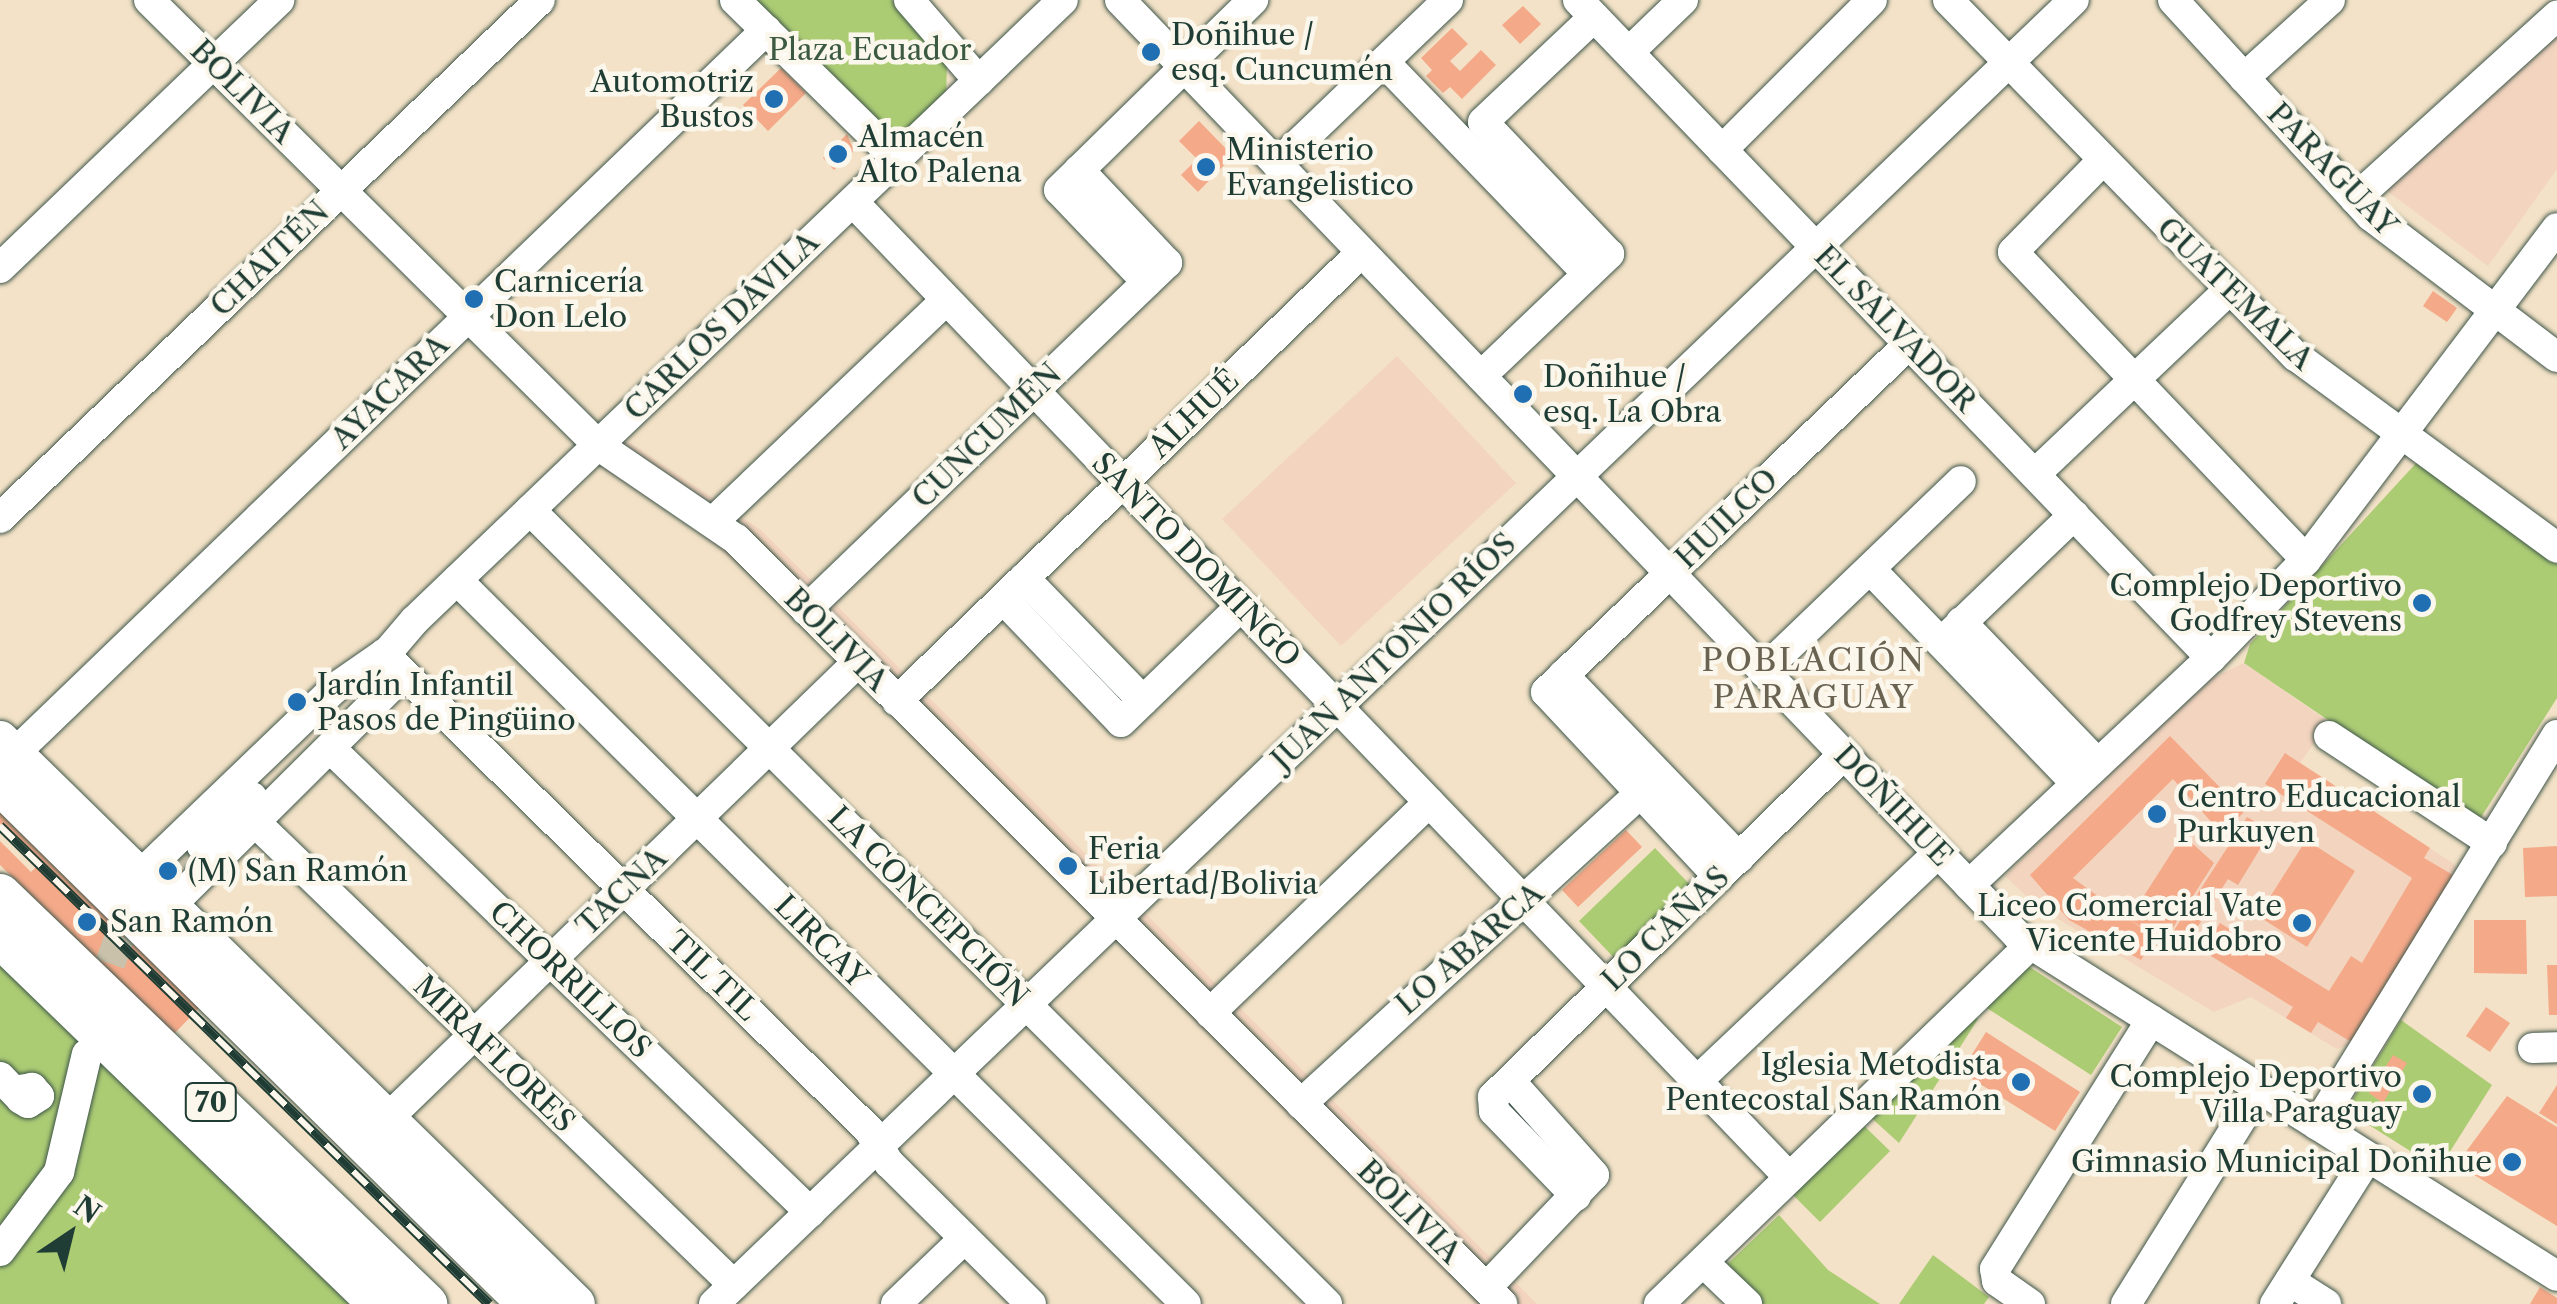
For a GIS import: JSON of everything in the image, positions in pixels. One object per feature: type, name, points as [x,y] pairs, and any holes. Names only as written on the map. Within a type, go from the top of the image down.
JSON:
[{"type":"highway","name":"70","points":[[5,759],[529,1304]]},
{"type":"highway","name":"70","points":[[0,895],[426,1304]]},
{"type":"main road","points":[[5,759],[138,877],[576,1304]]},
{"type":"main road","points":[[0,939],[376,1304]]},
{"type":"street","name":"BOLIVIA","points":[[149,0],[598,445],[714,521],[1494,1296]]},
{"type":"street","points":[[0,268],[279,0]]},
{"type":"street","name":"CHAITÉN","points":[[0,518],[540,0]]},
{"type":"street","points":[[736,0],[897,159]]},
{"type":"street","points":[[909,0],[979,81]]},
{"type":"street","name":"CARLOS DÁVILA","points":[[168,908],[330,748],[457,580],[1063,0]]},
{"type":"street","name":"DOÑIHUE","points":[[1120,0],[2030,946],[2557,1276]]},
{"type":"street","points":[[1184,66],[1253,0]]},
{"type":"street","points":[[1277,164],[1448,0]]},
{"type":"street","points":[[1629,52],[1683,0]]},
{"type":"street","points":[[1722,150],[1872,0]]},
{"type":"street","name":"GUATEMALA","points":[[1948,0],[2228,291],[2296,356],[2400,438],[2557,548]]},
{"type":"street","name":"JUAN ANTONIO RÍOS","points":[[724,1295],[2074,0]]},
{"type":"street","name":"PARAGUAY","points":[[2172,0],[2355,199],[2557,356]]},
{"type":"street","points":[[2244,78],[2330,0]]},
{"type":"street","points":[[1586,8],[1483,122],[1598,264]]},
{"type":"street","name":"EL SALVADOR","points":[[1586,8],[2211,658]]},
{"type":"street","points":[[2355,199],[2557,16]]},
{"type":"street","name":"AYACARA","points":[[5,759],[766,30]]},
{"type":"street","points":[[1384,62],[1598,264]]},
{"type":"street","name":"CUNCUMÉN","points":[[806,610],[1157,272],[1069,180],[1184,66]]},
{"type":"street","points":[[2102,160],[2013,249],[2306,560]]},
{"type":"street","name":"SANTO DOMINGO","points":[[852,202],[1790,1178]]},
{"type":"street","points":[[1969,885],[2211,658],[2306,560],[2557,228]]},
{"type":"street","name":"ALHUÉ","points":[[897,701],[1362,252]]},
{"type":"street","points":[[1481,376],[1598,264]]},
{"type":"street","points":[[2035,474],[2228,291]]},
{"type":"street","points":[[714,521],[946,300]]},
{"type":"street","name":"HUILCO","points":[[1554,685],[1909,344]]},
{"type":"street","points":[[1764,671],[1962,482]]},
{"type":"street","name":"LA CONCEPCIÓN","points":[[530,510],[1327,1304]]},
{"type":"street","points":[[1951,632],[2074,515]]},
{"type":"street","points":[[1870,569],[1951,632],[2087,774]]},
{"type":"street","name":"LIRCAY","points":[[457,580],[1186,1304]]},
{"type":"street","points":[[1014,588],[1132,711],[1241,606]]},
{"type":"street","name":"TACNA","points":[[386,1121],[858,662]]},
{"type":"street","name":"CARLOS DÁVILA","points":[[202,846],[337,713],[394,664]]},
{"type":"street","name":"CARLOS DÁVILA","points":[[138,877],[336,688],[394,664]]},
{"type":"street","name":"TIL TIL","points":[[394,664],[879,1146],[1031,1304]]},
{"type":"street","points":[[1554,685],[1639,794],[1729,868]]},
{"type":"street","points":[[1554,685],[1729,868]]},
{"type":"street","points":[[2317,1125],[2557,735]]},
{"type":"street","points":[[2328,736],[2492,843]]},
{"type":"street","name":"CHORRILLOS","points":[[330,748],[810,1212]]},
{"type":"street","name":"LO CAÑAS","points":[[1494,1296],[1585,1186],[1500,1093],[1844,755]]},
{"type":"street","name":"LO ABARCA","points":[[1300,1104],[1639,794]]},
{"type":"street","points":[[1210,1014],[1429,802]]},
{"type":"street","name":"MIRAFLORES","points":[[254,822],[474,1035],[724,1295]]},
{"type":"street","points":[[1697,1081],[1938,853]]},
{"type":"street","points":[[1658,1304],[2030,946]]},
{"type":"street","points":[[2008,1293],[2151,1020]]},
{"type":"street","points":[[0,1252],[59,1172],[87,1054]]},
{"type":"street","points":[[2126,1304],[2260,1088]]},
{"type":"street","points":[[2326,1304],[2283,1293],[2368,1157]]},
{"type":"street","points":[[896,1304],[965,1238]]},
{"type":"street","points":[[1703,1262],[1747,1304]]},
{"type":"shaded area","points":[[2557,28],[2557,169],[2488,266],[2382,187]]},
{"type":"shaded area","points":[[1397,356],[1516,483],[1341,646],[1222,519]]},
{"type":"shaded area","name":"Feria Libertad/Bolivia","points":[[627,441],[761,530],[1537,1304],[1476,1304],[753,578],[701,533],[597,465]]},
{"type":"shaded area","points":[[2244,663],[2329,722],[2300,763],[2454,864],[2459,874],[2353,1043],[2337,1049],[2251,997],[2214,1012],[2038,907],[2005,876],[2206,681]]},
{"type":"green space","name":"Plaza Ecuador","points":[[751,0],[892,0],[947,64],[946,98],[912,131],[876,126]]},
{"type":"green space","name":"Complejo Deportivo Godfrey Stevens","points":[[2418,461],[2557,562],[2557,698],[2478,822],[2244,663],[2250,644]]},
{"type":"green space","points":[[1655,848],[1694,889],[1618,962],[1579,921]]},
{"type":"green space","points":[[2019,960],[2122,1027],[2091,1075],[1979,1003]]},
{"type":"green space","points":[[0,963],[167,1126],[349,1304],[0,1304]]},
{"type":"green space","points":[[1969,1012],[1978,1019],[1899,1143],[1867,1114]]},
{"type":"green space","name":"Complejo Deportivo Villa Paraguay","points":[[2401,1020],[2492,1085],[2439,1169],[2353,1115],[2351,1102]]},
{"type":"green space","points":[[1857,1119],[1890,1151],[1820,1222],[1787,1189]]},
{"type":"green space","points":[[1779,1215],[1828,1270],[1880,1304],[1748,1304],[1718,1273]]},
{"type":"green space","points":[[1933,1255],[1989,1297],[1984,1304],[1899,1304]]},
{"type":"building","points":[[1523,6],[1541,24],[1520,44],[1502,25]]},
{"type":"building","points":[[1452,28],[1468,44],[1450,61],[1460,71],[1481,50],[1496,65],[1462,99],[1450,87],[1443,93],[1426,76],[1432,70],[1421,58]]},
{"type":"building","name":"Automotriz Bustos","points":[[781,68],[806,93],[768,131],[743,105]]},
{"type":"building","name":"Ministerio Evangelistico","points":[[1199,121],[1233,156],[1198,192],[1181,175],[1197,159],[1179,141]]},
{"type":"building","name":"Almacén Alto Palena","points":[[847,134],[854,151],[834,170],[823,158]]},
{"type":"building","points":[[2433,291],[2457,308],[2447,322],[2423,306]]},
{"type":"building","points":[[2170,736],[2244,812],[2222,834],[2173,779],[2073,878],[2155,938],[2141,960],[2069,920],[2030,875]]},
{"type":"building","points":[[2285,753],[2430,848],[2424,858],[2453,875],[2353,1043],[2318,1022],[2311,1033],[2286,1018],[2293,1007],[2203,951],[2220,923],[2329,991],[2351,956],[2362,963],[2412,878],[2265,784]]},
{"type":"building","points":[[0,796],[207,1000],[173,1035],[0,865],[0,841],[31,872],[40,863],[0,823]]},
{"type":"building","points":[[2247,817],[2271,831],[2238,885],[2228,879],[2186,945],[2171,935]]},
{"type":"building","points":[[1626,830],[1642,847],[1578,907],[1562,890]]},
{"type":"building","points":[[2183,835],[2214,863],[2167,937],[2154,928],[2151,933],[2129,919]]},
{"type":"building","points":[[2306,840],[2355,871],[2307,947],[2258,916]]},
{"type":"building","points":[[2557,846],[2557,896],[2525,897],[2523,848]]},
{"type":"building","points":[[2474,920],[2526,920],[2527,974],[2474,973]]},
{"type":"building","points":[[2547,965],[2557,965],[2557,1015],[2549,1015]]},
{"type":"building","points":[[2486,1007],[2510,1023],[2490,1052],[2466,1036]]},
{"type":"building","name":"Iglesia Metodista Pentecostal San Ramón","points":[[1986,1032],[2080,1092],[2055,1131],[1961,1072]]},
{"type":"building","points":[[2393,1055],[2407,1063],[2383,1103],[2369,1093]]},
{"type":"building","points":[[2557,1085],[2557,1124],[2539,1113]]},
{"type":"building","name":"Gimnasio Municipal Doñihue","points":[[2507,1096],[2557,1127],[2557,1226],[2463,1168],[2471,1157],[2465,1153]]},
{"type":"building","points":[[2540,1287],[2557,1298],[2557,1304],[2530,1304]]},
{"type":"tunnel","points":[[95,1006],[121,933],[202,846]]},
{"type":"railway","points":[[0,826],[489,1304]]},
{"type":"place","name":"Doñihue / esq. Cuncumén","points":[[1151,52]]},
{"type":"place","name":"Automotriz Bustos","points":[[774,99]]},
{"type":"place","name":"Almacén Alto Palena","points":[[838,154]]},
{"type":"place","name":"Ministerio Evangelistico","points":[[1206,167]]},
{"type":"place","name":"Carnicería Don Lelo","points":[[474,299]]},
{"type":"place","name":"Doñihue / esq. La Obra","points":[[1523,394]]},
{"type":"place","name":"Complejo Deportivo Godfrey Stevens","points":[[2422,603]]},
{"type":"place","name":"Jardín Infantil Pasos de Pingüino","points":[[297,702]]},
{"type":"place","name":"Centro Educacional Purkuyen","points":[[2157,814]]},
{"type":"place","name":"Feria Libertad/Bolivia","points":[[1068,866]]},
{"type":"place","name":"(M) San Ramón","points":[[168,871]]},
{"type":"place","name":"San Ramón","points":[[87,922]]},
{"type":"place","name":"Liceo Comercial Vate Vicente Huidobro","points":[[2302,923]]},
{"type":"place","name":"Iglesia Metodista Pentecostal San Ramón","points":[[2021,1082]]},
{"type":"place","name":"Complejo Deportivo Villa Paraguay","points":[[2422,1094]]},
{"type":"place","name":"Gimnasio Municipal Doñihue","points":[[2512,1162]]},
{"type":"district","name":"POBLACIÓN PARAGUAY","points":[[1814,680]]}]
